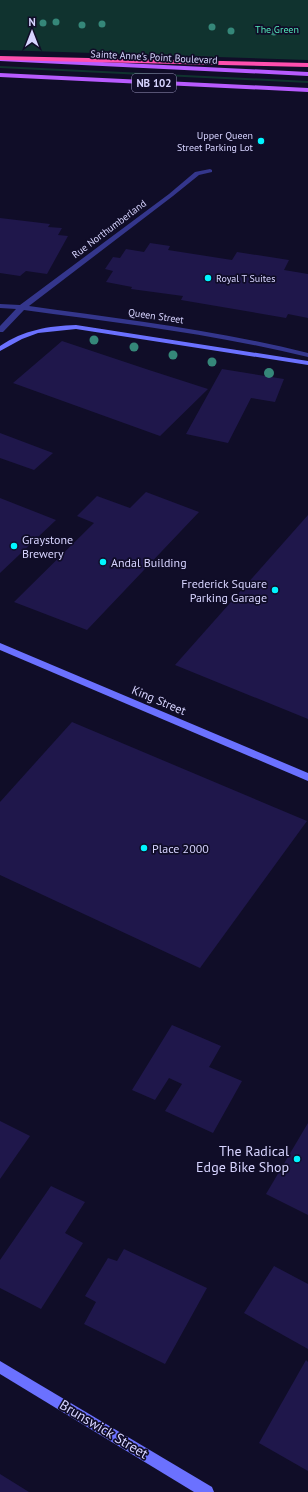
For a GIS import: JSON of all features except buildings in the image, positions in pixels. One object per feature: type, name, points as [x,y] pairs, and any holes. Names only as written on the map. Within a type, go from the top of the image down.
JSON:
[{"type":"highway","points":[[0,58],[308,65]]},
{"type":"main road","name":"Sainte Anne's Point Boulevard","points":[[0,58],[308,74]]},
{"type":"main road","name":"NB 102","points":[[0,75],[308,90]]},
{"type":"main road","name":"Queen Street","points":[[0,349],[16,338],[29,332],[76,326],[308,363]]},
{"type":"main road","name":"King Street","points":[[0,646],[308,777]]},
{"type":"main road","name":"Brunswick Street","points":[[0,1367],[207,1492]]},
{"type":"street","name":"Rue Northumberland","points":[[0,330],[22,307],[171,195],[197,173],[210,172]]},
{"type":"street","name":"Queen Street","points":[[0,306],[22,307],[230,337],[308,355]]},
{"type":"green space","name":"The Green","points":[[0,0],[308,0],[308,60],[0,50]]},
{"type":"green space","points":[[0,66],[308,81],[308,83],[0,68]]},
{"type":"place","name":"Upper Queen Street Parking Lot","points":[[261,141]]},
{"type":"place","name":"Royal T Suites","points":[[208,278]]},
{"type":"place","name":"Graystone Brewery","points":[[14,546]]},
{"type":"place","name":"Andal Building","points":[[103,562]]},
{"type":"place","name":"Frederick Square Parking Garage","points":[[275,590]]},
{"type":"place","name":"Place 2000","points":[[144,848]]},
{"type":"place","name":"The Radical Edge Bike Shop","points":[[297,1159]]}]
